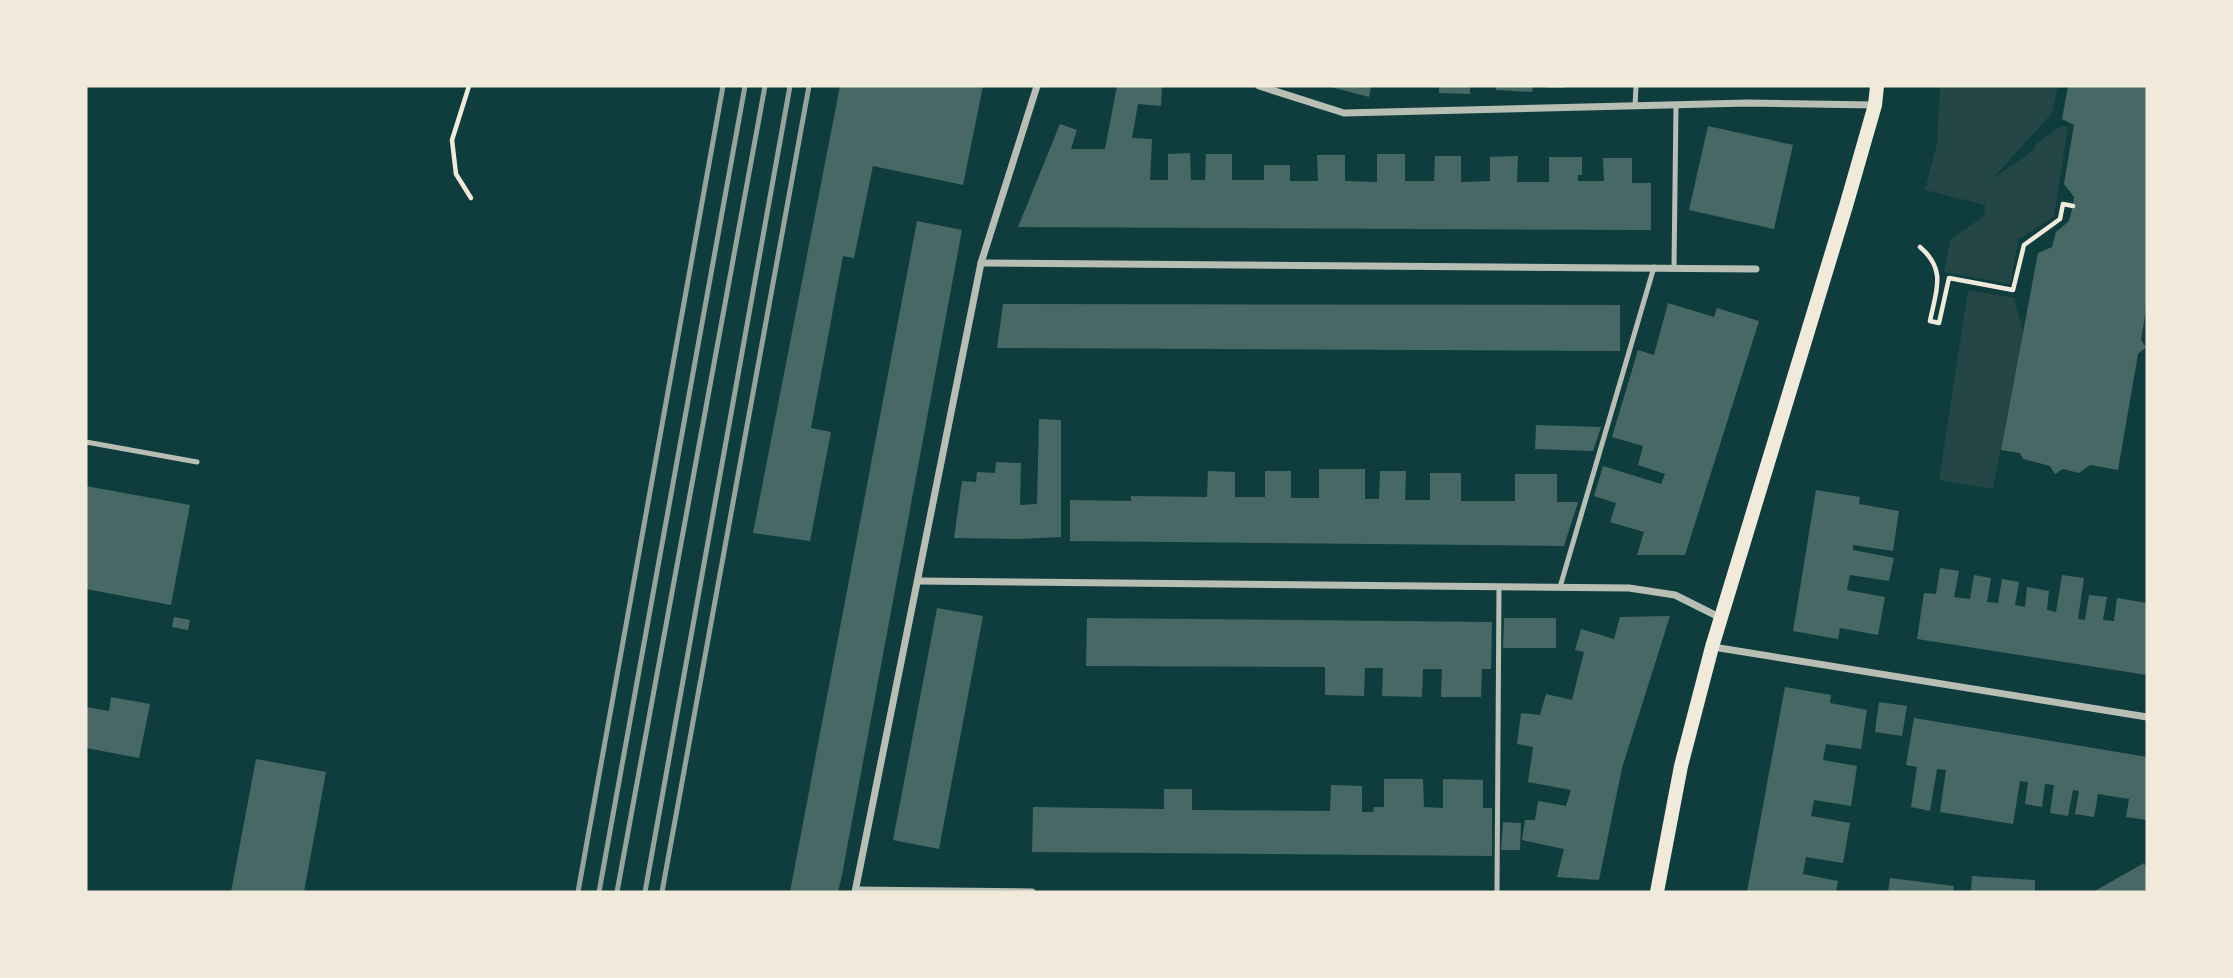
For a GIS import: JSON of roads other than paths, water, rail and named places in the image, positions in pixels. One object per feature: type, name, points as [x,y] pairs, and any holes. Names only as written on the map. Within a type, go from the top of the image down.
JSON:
[{"type":"main road","points":[[1657,892],[1681,766],[1712,646],[1875,105],[1877,86]]},
{"type":"street","points":[[1032,892],[855,891],[981,263],[1037,86]]},
{"type":"street","points":[[1259,86],[1344,113],[1748,103],[1875,105]]},
{"type":"street","points":[[981,263],[1756,269]]},
{"type":"street","points":[[918,581],[1629,588],[1675,595],[1721,618]]},
{"type":"street","points":[[1712,646],[2147,717]]},
{"type":"lane","points":[[1635,106],[1636,86]]},
{"type":"lane","points":[[1674,267],[1676,106]]},
{"type":"lane","points":[[1560,587],[1654,267]]},
{"type":"lane","points":[[86,442],[197,462]]},
{"type":"lane","points":[[1497,892],[1499,587]]},
{"type":"railway","points":[[578,892],[723,86]]},
{"type":"railway","points":[[599,892],[745,86]]},
{"type":"railway","points":[[617,892],[765,86]]},
{"type":"railway","points":[[645,892],[790,86]]},
{"type":"railway","points":[[662,892],[809,86]]}]
